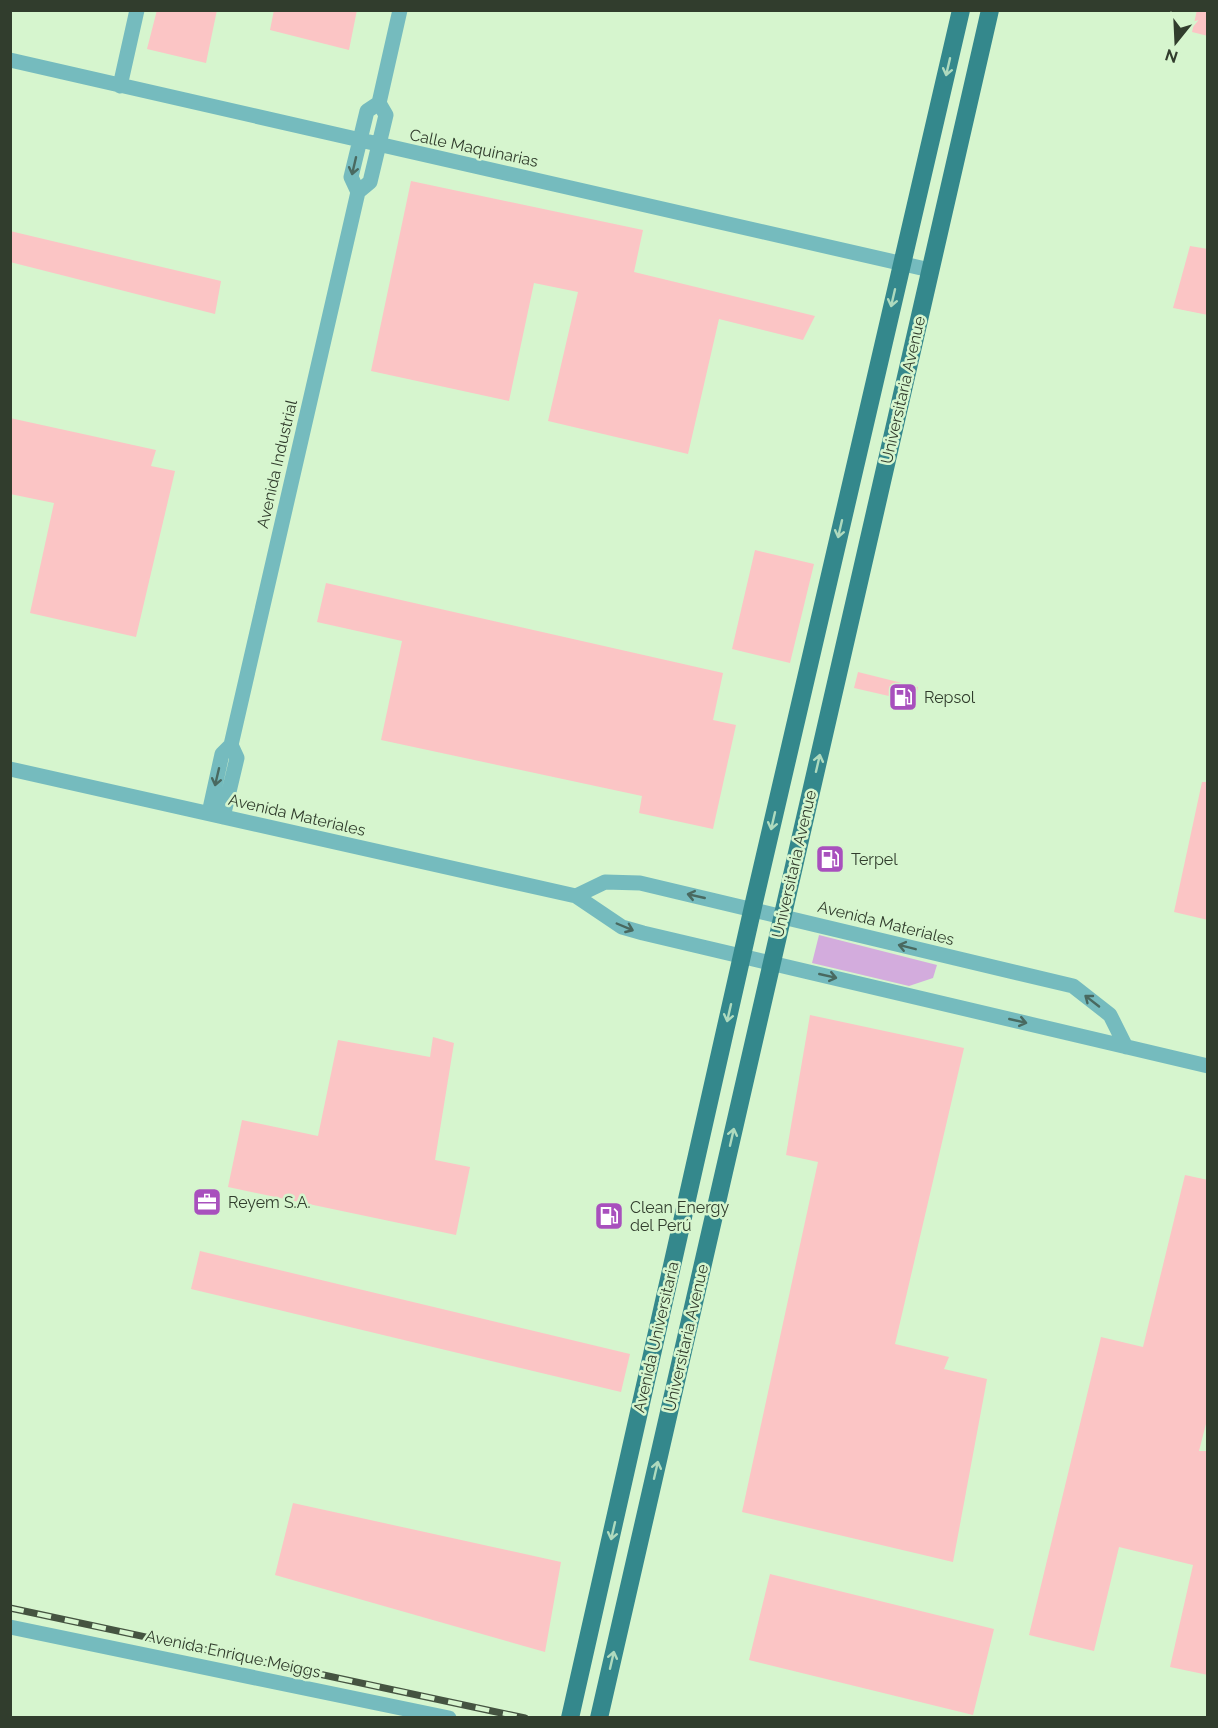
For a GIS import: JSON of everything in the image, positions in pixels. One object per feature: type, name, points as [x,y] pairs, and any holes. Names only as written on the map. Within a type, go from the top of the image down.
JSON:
[{"type":"main road","name":"Universitaria Avenue","points":[[742,956],[961,10]]},
{"type":"main road","name":"Universitaria Avenue","points":[[599,1718],[990,10]]},
{"type":"main road","points":[[849,491],[878,498]]},
{"type":"main road","name":"Avenida Universitaria","points":[[570,1718],[742,956]]},
{"type":"main road","points":[[694,1171],[722,1178]]},
{"type":"street","points":[[120,86],[137,10]]},
{"type":"street","name":"Avenida Industrial","points":[[216,815],[222,754],[231,745],[358,192],[370,182],[386,115],[379,103],[400,10]]},
{"type":"street","name":"Calle Maquinarias","points":[[10,60],[930,270]]},
{"type":"street","name":"Avenida Industrial","points":[[358,192],[351,177],[367,111],[379,103]]},
{"type":"street","name":"Avenida Materiales","points":[[10,769],[576,896],[622,927],[1208,1066]]},
{"type":"street","name":"Avenida Materiales","points":[[576,896],[605,882],[639,883],[1073,986],[1110,1015],[1126,1047]]},
{"type":"street","name":"Avenida Enrique Meiggs","points":[[10,1627],[449,1718]]},
{"type":"shaded area","points":[[819,935],[937,965],[933,978],[909,986],[812,963]]},
{"type":"building","points":[[157,10],[217,10],[206,63],[147,49]]},
{"type":"building","points":[[274,10],[357,10],[349,50],[270,30]]},
{"type":"building","points":[[1197,10],[1208,10],[1208,36],[1192,32]]},
{"type":"building","points":[[411,181],[643,230],[634,272],[815,316],[803,340],[719,319],[688,454],[548,421],[578,292],[534,283],[509,401],[371,371]]},
{"type":"building","points":[[10,231],[221,281],[215,314],[10,262]]},
{"type":"building","points":[[1190,246],[1208,249],[1208,315],[1173,308]]},
{"type":"building","points":[[10,418],[156,450],[151,466],[175,471],[136,637],[30,613],[54,503],[10,494]]},
{"type":"building","points":[[755,550],[814,564],[790,663],[732,649]]},
{"type":"building","points":[[326,583],[723,673],[713,720],[736,725],[713,829],[639,813],[642,796],[381,740],[402,641],[317,622]]},
{"type":"building","points":[[858,672],[918,687],[915,702],[854,688]]},
{"type":"building","points":[[1202,782],[1208,782],[1208,920],[1174,912]]},
{"type":"building","points":[[810,1015],[964,1048],[895,1344],[949,1357],[944,1369],[987,1379],[953,1562],[742,1512],[818,1162],[786,1155]]},
{"type":"building","points":[[433,1037],[454,1043],[435,1160],[470,1167],[456,1235],[228,1187],[242,1120],[318,1136],[338,1040],[430,1057]]},
{"type":"building","points":[[1185,1175],[1208,1180],[1208,1416],[1199,1451],[1208,1451],[1208,1675],[1170,1667],[1193,1565],[1119,1547],[1094,1651],[1029,1635],[1101,1337],[1143,1347]]},
{"type":"building","points":[[200,1251],[630,1354],[621,1392],[191,1289]]},
{"type":"building","points":[[293,1503],[561,1562],[545,1652],[275,1575]]},
{"type":"building","points":[[770,1574],[994,1629],[973,1715],[749,1660]]},
{"type":"railway","points":[[10,1608],[525,1718]]},
{"type":"place","name":"Repsol","points":[[903,697]]},
{"type":"place","name":"Terpel","points":[[830,859]]},
{"type":"place","name":"Reyem S.A.","points":[[207,1202]]},
{"type":"place","name":"Clean Energy del Perú","points":[[609,1216]]}]
